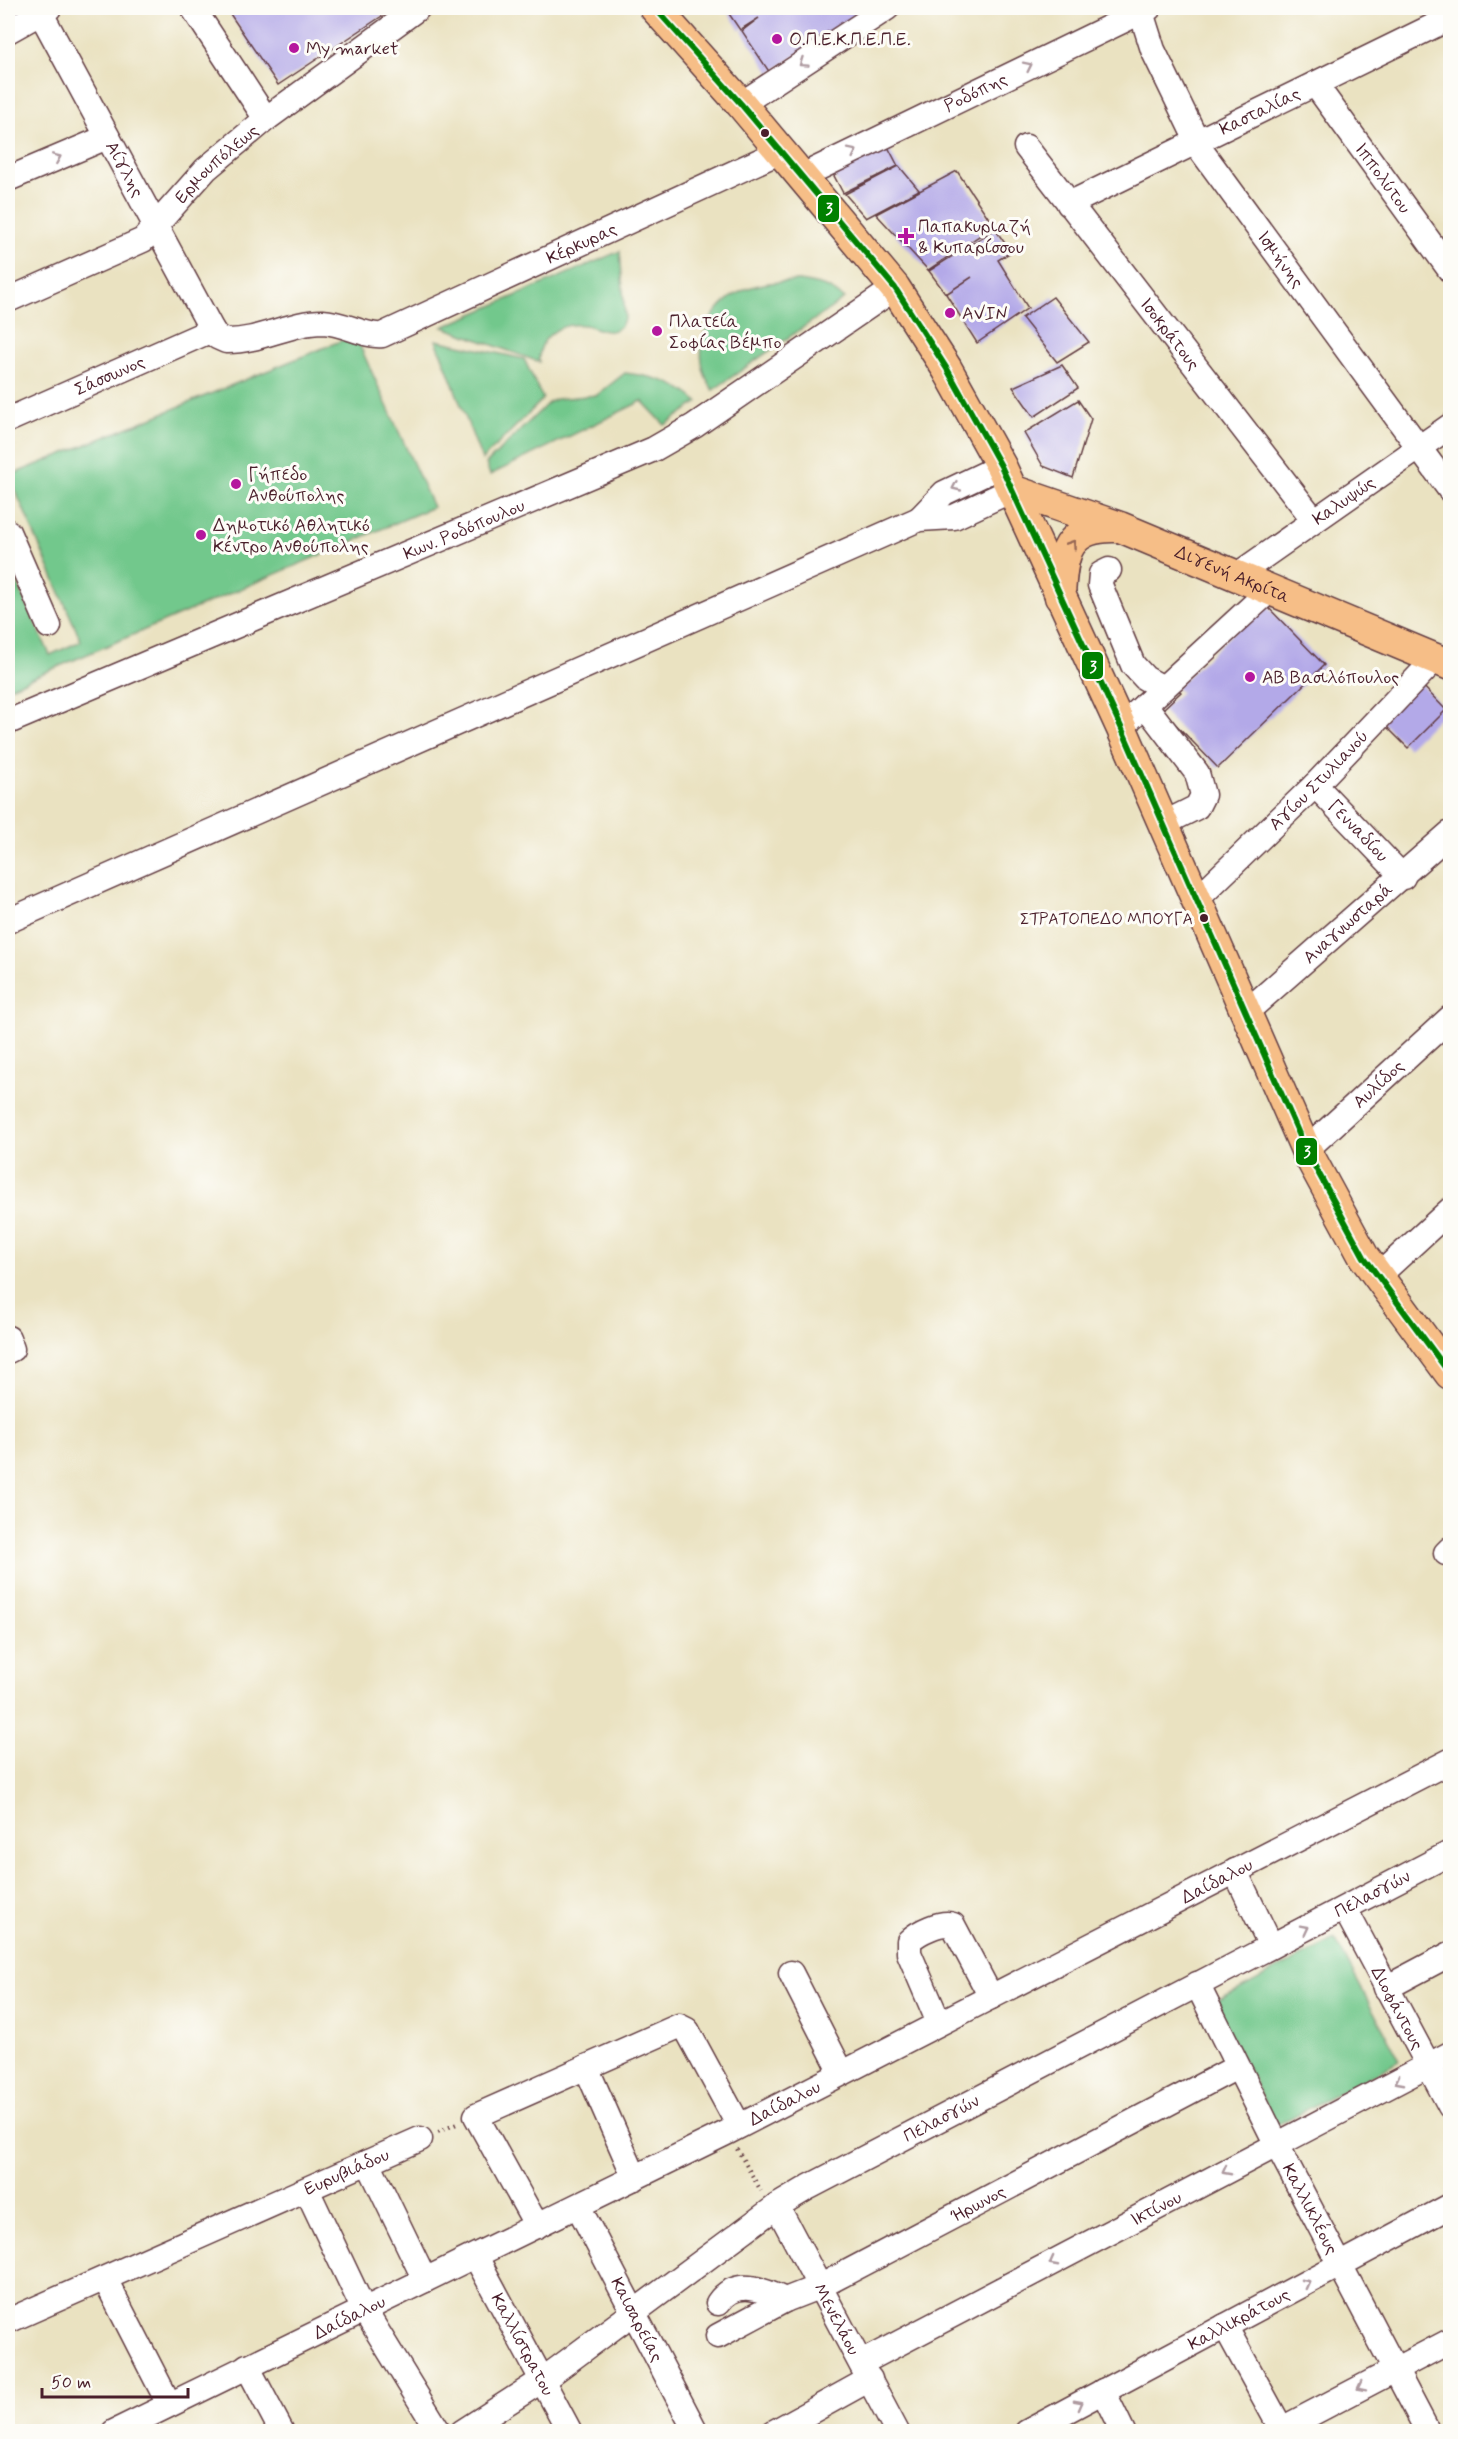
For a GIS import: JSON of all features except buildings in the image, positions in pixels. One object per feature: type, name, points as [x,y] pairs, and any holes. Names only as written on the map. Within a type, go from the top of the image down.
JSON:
[{"type":"main road","points":[[655,8],[741,104],[895,288],[947,369],[1006,478],[1121,727],[1165,823],[1244,1014],[1306,1150],[1349,1233],[1377,1277],[1450,1374]]},
{"type":"main road","name":"Διγενή Ακρίτα","points":[[1006,478],[1443,662]]},
{"type":"main road","points":[[1060,597],[1063,565],[1071,542],[1086,529],[1119,527]]},
{"type":"street","points":[[193,8],[267,119]]},
{"type":"street","name":"Ερμουπόλεως","points":[[8,300],[143,240],[206,168],[267,119],[418,8]]},
{"type":"street","points":[[741,104],[887,8]]},
{"type":"street","points":[[8,31],[42,9]]},
{"type":"street","name":"Αίγλης","points":[[42,9],[155,228],[212,330]]},
{"type":"street","name":"Ισμήνης","points":[[1145,10],[1153,50],[1195,141],[1450,490]]},
{"type":"street","name":"Ροδόπης","points":[[800,177],[1145,10]]},
{"type":"street","name":"Κασταλίας","points":[[1069,204],[1315,84],[1447,27]]},
{"type":"street","name":"Ιππολύτου","points":[[1315,84],[1450,270]]},
{"type":"street","points":[[8,179],[107,137]]},
{"type":"street","name":"Ισοκράτους","points":[[1026,147],[1314,520]]},
{"type":"street","name":"Κέρκυρας","points":[[212,330],[222,340],[233,341],[324,322],[342,324],[376,336],[382,335],[779,152]]},
{"type":"street","name":"Κων. Ροδόπουλου","points":[[8,722],[654,449],[694,426],[895,288]]},
{"type":"street","name":"Σάσσωνος","points":[[8,420],[212,330]]},
{"type":"street","name":"Καλυψώς","points":[[1236,575],[1450,426]]},
{"type":"street","points":[[8,921],[919,519],[954,517],[1006,478]]},
{"type":"street","points":[[8,532],[49,626]]},
{"type":"street","points":[[1109,570],[1101,574],[1100,585],[1129,657],[1138,672],[1163,688]]},
{"type":"street","points":[[1121,727],[1271,588]]},
{"type":"street","name":"Αγίου Στυλιανού","points":[[1197,899],[1443,662]]},
{"type":"street","points":[[1145,705],[1197,773],[1203,795],[1197,807],[1165,823]]},
{"type":"street","name":"Γενναδίου","points":[[1315,785],[1403,877]]},
{"type":"street","name":"Αναγνωσταρά","points":[[1244,1014],[1403,877],[1450,833]]},
{"type":"street","name":"Αυλίδος","points":[[1306,1150],[1450,1018]]},
{"type":"street","points":[[1377,1277],[1450,1210]]},
{"type":"street","points":[[8,1338],[12,1349],[8,1351]]},
{"type":"street","name":"Δαίδαλου","points":[[114,2432],[363,2308],[476,2257],[733,2129],[1450,1761]]},
{"type":"street","name":"Πελασγών","points":[[462,2432],[544,2379],[775,2208],[820,2181],[1450,1853]]},
{"type":"street","points":[[1235,1871],[1271,1946]]},
{"type":"street","name":"Διοφάντους","points":[[1345,1909],[1450,2106]]},
{"type":"street","points":[[939,2023],[909,1953],[909,1941],[913,1937],[942,1923],[953,1925],[991,1997]]},
{"type":"street","points":[[1386,1988],[1450,1954]]},
{"type":"street","points":[[791,1973],[842,2073]]},
{"type":"street","name":"Καλλικλέους","points":[[1197,1984],[1276,2145],[1428,2432]]},
{"type":"street","points":[[537,2226],[476,2116],[672,2027],[687,2030],[733,2129]]},
{"type":"street","name":"Ικτίνου","points":[[774,2432],[866,2371],[1276,2145],[1450,2054]]},
{"type":"street","points":[[586,2067],[635,2178]]},
{"type":"street","name":"Ήρωνος","points":[[718,2336],[785,2300],[821,2286],[1237,2067]]},
{"type":"street","name":"Ευρυβιάδου","points":[[8,2321],[420,2139]]},
{"type":"street","points":[[368,2162],[425,2280]]},
{"type":"street","points":[[307,2190],[363,2308],[440,2432]]},
{"type":"street","name":"Καισαρείας","points":[[578,2206],[696,2432]]},
{"type":"street","name":"Καλλικράτους","points":[[1027,2432],[1450,2206]]},
{"type":"street","name":"Μενελάου","points":[[775,2208],[821,2286],[897,2432]]},
{"type":"street","name":"Καλλίστρατου","points":[[476,2257],[544,2379],[570,2432]]},
{"type":"street","points":[[105,2279],[169,2404]]},
{"type":"street","points":[[718,2302],[729,2290],[740,2288],[752,2288],[785,2300]]},
{"type":"street","points":[[1225,2326],[1283,2430],[1450,2341]]},
{"type":"street","points":[[248,2366],[282,2432]]},
{"type":"street","points":[[1102,2391],[1123,2432]]},
{"type":"path","points":[[420,2139],[476,2116]]},
{"type":"path","points":[[733,2129],[775,2208]]},
{"type":"green space","points":[[620,251],[625,317],[621,326],[614,330],[604,331],[575,325],[559,329],[552,333],[542,345],[539,362],[443,327]]},
{"type":"green space","points":[[799,281],[823,286],[844,299],[713,390],[702,363],[702,349],[709,322],[717,310],[740,292],[754,286]]},
{"type":"green space","name":"Γήπεδο Ανθούπολης","points":[[355,335],[433,507],[8,688],[8,563],[50,655],[81,641],[9,476]]},
{"type":"green space","points":[[436,340],[524,359],[543,399],[482,460]]},
{"type":"green space","points":[[625,373],[664,381],[681,389],[698,402],[665,425],[642,401],[490,475],[486,464],[548,403],[556,399],[597,395]]},
{"type":"green space","points":[[1335,1939],[1400,2061],[1277,2125],[1213,2003]]},
{"type":"transit line","name":"3","points":[[655,8],[741,104],[895,288],[947,369],[1001,466],[1121,727],[1306,1150],[1364,1257],[1450,1374]]},
{"type":"place","name":"Ο.Π.Ε.Κ.Π.Ε.Π.Ε.","points":[[777,39]]},
{"type":"place","name":"My market","points":[[294,48]]},
{"type":"place","name":"Παπακυριαζή & Κυπαρίσσου","points":[[906,236]]},
{"type":"place","name":"AVIN","points":[[950,313]]},
{"type":"place","name":"Πλατεία Σοφίας Βέμπο","points":[[657,331]]},
{"type":"place","name":"Γήπεδο Ανθούπολης","points":[[236,484]]},
{"type":"place","name":"Δημοτικό Αθλητικό Κέντρο Ανθούπολης","points":[[201,535]]},
{"type":"place","name":"ΑΒ Βασιλόπουλος","points":[[1250,677]]},
{"type":"place","name":"ΣΤΡΑΤΟΠΕΔΟ ΜΠΟΥΓΑ","points":[[1204,918]]}]
